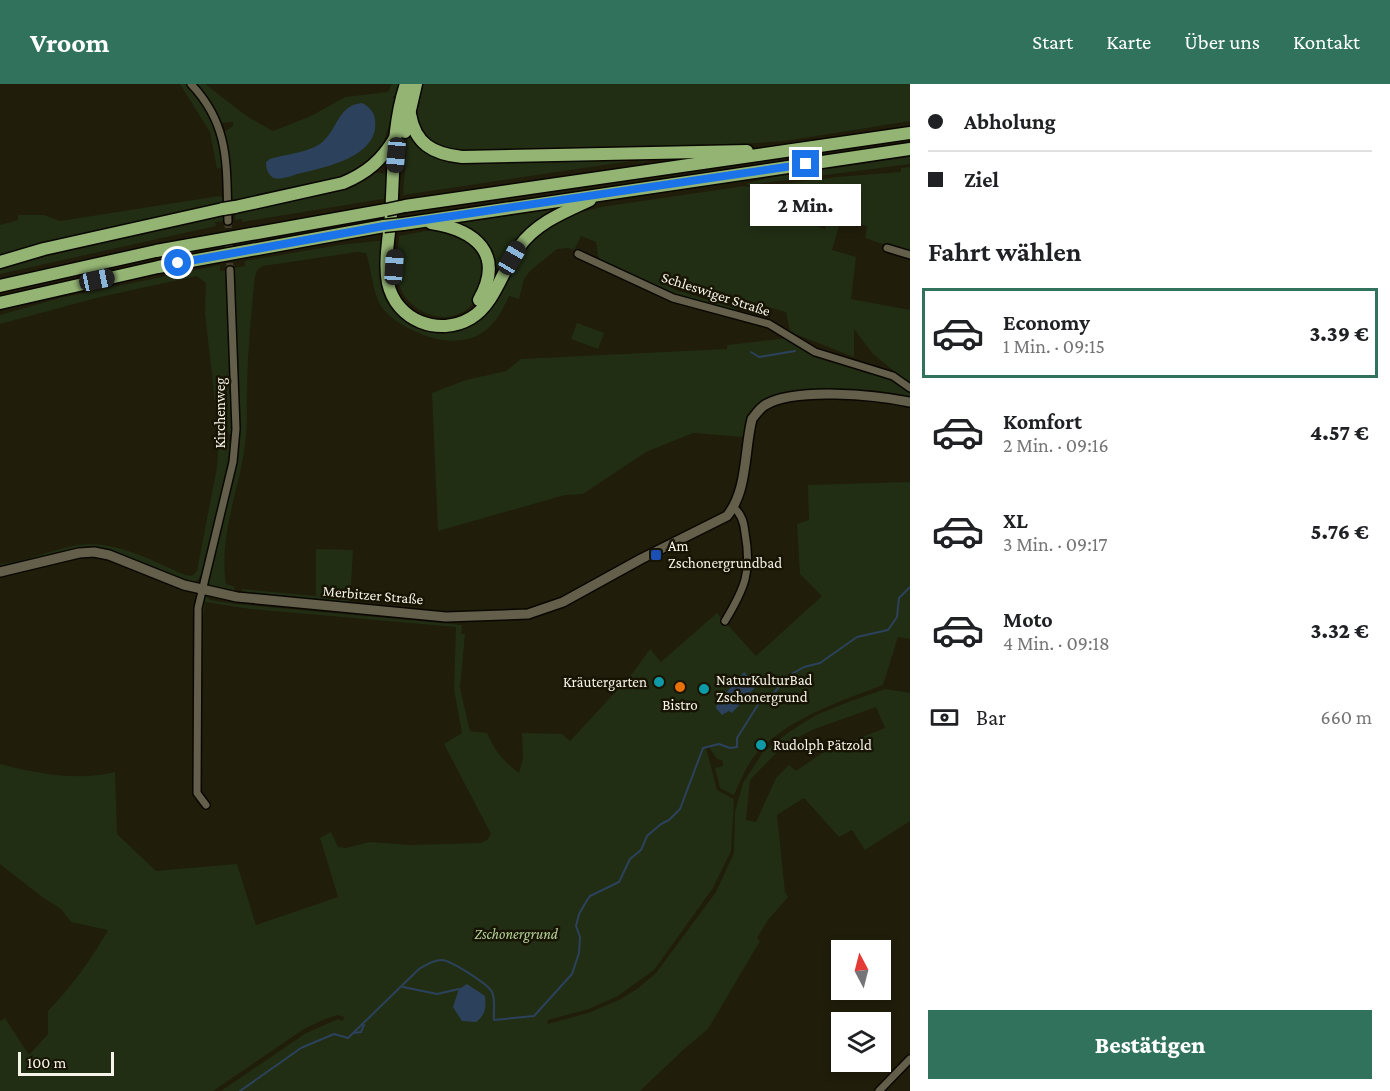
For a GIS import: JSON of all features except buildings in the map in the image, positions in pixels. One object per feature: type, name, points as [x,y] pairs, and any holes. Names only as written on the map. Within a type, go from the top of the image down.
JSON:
[{"type":"highway","points":[[406,84],[397,134],[387,274],[392,294],[399,306],[420,322],[437,326],[455,324],[471,317],[481,309],[518,247],[532,231],[565,211],[605,193]]},
{"type":"highway","points":[[416,84],[405,126],[394,267],[396,285],[405,303],[424,316],[442,319],[463,313],[478,301],[485,289],[488,268],[481,247],[473,237],[458,228],[418,221]]},
{"type":"highway","points":[[409,110],[416,135],[423,145],[444,155],[462,157],[728,150],[782,152]]},
{"type":"highway","points":[[0,286],[177,247],[405,206],[910,133]]},
{"type":"highway","points":[[0,262],[44,249],[229,212],[344,183],[359,176],[383,156],[397,134]]},
{"type":"highway","points":[[0,303],[158,267],[384,226],[910,149]]},
{"type":"street","points":[[191,84],[213,112],[220,129],[227,166],[229,212]]},
{"type":"street","points":[[887,248],[910,255]]},
{"type":"street","name":"Schleswiger Straße","points":[[578,254],[673,298],[769,324],[815,352],[893,376],[910,388]]},
{"type":"street","name":"Kirchenweg","points":[[202,590],[233,462],[236,429],[230,270]]},
{"type":"street","points":[[725,621],[742,592],[749,570],[744,528],[740,512],[734,508],[740,493],[752,419],[758,410],[765,405],[785,399],[821,395],[870,396],[910,402]]},
{"type":"street","name":"Merbitzer Straße","points":[[0,572],[78,553],[94,552],[109,555],[202,590],[237,597],[446,616],[528,614],[563,602],[659,550],[718,523],[734,508]]},
{"type":"street","points":[[202,590],[198,608],[197,793],[206,805]]},
{"type":"street","points":[[879,1091],[910,1059]]},
{"type":"green space","points":[[180,84],[187,84],[208,112],[217,132],[224,166],[217,169],[210,132]]},
{"type":"green space","points":[[195,84],[205,84],[248,117],[273,131],[311,116],[345,97],[388,92],[392,84],[400,84],[397,96],[393,96],[396,100],[384,142],[364,166],[343,177],[232,202],[227,142],[224,132],[233,126],[233,122],[221,123],[205,95]]},
{"type":"green space","points":[[420,84],[910,84],[910,121],[785,141],[455,154],[429,146],[413,115]]},
{"type":"green space","points":[[408,128],[427,151],[689,155],[639,162],[638,160],[403,195]]},
{"type":"green space","points":[[910,157],[910,164],[745,184],[767,178]]},
{"type":"green space","points":[[910,167],[910,253],[865,238],[867,226],[841,219],[832,250],[856,257],[851,299],[910,310],[910,384],[873,354],[854,329],[854,357],[790,332],[786,312],[665,278],[664,283],[676,290],[735,308],[737,313],[675,296],[599,261],[596,242],[581,236],[574,250],[557,249],[530,271],[524,279],[519,299],[509,296],[495,321],[487,329],[468,339],[457,341],[435,339],[424,335],[405,327],[388,314],[381,306],[376,294],[366,253],[357,252],[263,266],[258,269],[255,276],[250,330],[244,454],[225,546],[226,584],[235,587],[234,593],[210,587],[207,580],[208,572],[235,465],[233,268],[245,266],[245,261],[339,245],[386,240],[384,274],[406,318],[464,328],[480,318],[522,251],[546,229],[571,215],[601,207],[744,186],[755,188],[758,197],[773,211],[825,229],[826,224],[772,206],[763,200],[760,187],[901,172],[901,168]]},
{"type":"green space","points":[[373,172],[389,174],[389,198],[242,222],[242,219],[235,220],[235,212]]},
{"type":"green space","points":[[219,196],[224,198],[224,203],[0,259],[0,225],[18,220],[18,215],[44,215],[60,221]]},
{"type":"green space","points":[[563,208],[549,216],[489,291],[490,262],[455,224]]},
{"type":"green space","points":[[223,215],[224,221],[215,222],[216,226],[0,274],[0,268],[46,253]]},
{"type":"green space","points":[[442,228],[456,232],[469,242],[480,254],[484,265],[475,301],[466,310],[443,317],[432,315],[411,303],[403,294],[398,282],[397,271],[399,236]]},
{"type":"green space","points":[[220,265],[220,271],[227,270],[232,433],[229,435],[226,427],[223,427],[225,437],[231,443],[224,486],[203,571],[198,580],[190,583],[112,553],[57,556],[55,553],[48,558],[0,568],[0,564],[88,544],[131,552],[185,575],[192,576],[197,571],[217,467],[219,438],[205,313],[206,283],[197,276],[100,297],[0,324],[0,315],[60,298]]},
{"type":"green space","points":[[577,323],[604,333],[598,349],[571,339]]},
{"type":"green space","points":[[787,338],[815,356],[892,380],[910,392],[910,398],[869,392],[767,399],[753,409],[743,437],[693,433],[646,452],[583,494],[565,495],[438,531],[432,393],[466,380],[506,371],[521,359],[727,349],[727,345]]},
{"type":"green space","name":"Zschonergrund","points":[[910,482],[910,639],[898,637],[883,685],[815,712],[783,730],[769,741],[749,764],[734,795],[720,788],[715,768],[723,766],[722,760],[717,759],[708,746],[706,747],[717,790],[734,799],[731,851],[713,888],[654,970],[618,996],[589,1009],[548,1020],[547,1024],[588,1013],[619,1000],[656,973],[716,892],[734,853],[735,812],[743,783],[763,752],[816,715],[885,689],[910,693],[910,821],[865,850],[852,830],[839,837],[804,798],[777,815],[785,892],[788,897],[768,920],[757,938],[760,941],[708,1029],[640,1091],[221,1091],[306,1033],[338,1019],[343,1021],[344,1017],[338,1015],[304,1029],[213,1091],[0,1091],[0,1021],[5,1018],[29,1055],[48,1034],[48,1011],[81,972],[108,930],[71,922],[61,909],[0,864],[0,764],[29,771],[71,776],[115,772],[117,834],[156,871],[237,864],[256,925],[338,897],[320,838],[331,832],[338,847],[346,848],[370,842],[410,845],[480,843],[487,840],[491,834],[444,744],[462,733],[454,690],[456,627],[250,609],[205,602],[201,632],[199,608],[204,595],[210,600],[236,604],[462,625],[461,634],[465,634],[460,688],[470,731],[487,733],[500,755],[519,773],[523,758],[522,733],[562,734],[570,741],[632,674],[650,649],[661,662],[717,613],[756,656],[822,596],[800,574],[797,524],[809,520],[808,485]],"holes":[[[876,707],[885,728],[822,753],[796,771],[789,765],[776,778],[756,822],[746,820],[750,780],[785,744],[812,730]]]},
{"type":"green space","points":[[316,549],[353,550],[350,603],[242,594],[242,589],[316,596]]},
{"type":"water","points":[[362,103],[371,110],[375,120],[374,133],[369,143],[359,152],[334,164],[286,178],[274,178],[269,173],[266,162],[320,144],[326,139],[347,108]]},
{"type":"water","points":[[744,672],[754,682],[759,677],[761,679],[732,713],[729,711],[722,715],[716,708],[717,703]]},
{"type":"water","points":[[467,984],[485,996],[485,1010],[476,1022],[462,1021],[453,1007],[459,989]]},
{"type":"waterway","points":[[751,352],[759,357],[795,351]]},
{"type":"waterway","points":[[240,1091],[301,1048],[334,1034],[348,1038],[419,969],[435,961],[452,963],[489,988],[494,999],[494,1020],[534,1016],[572,974],[579,953],[580,937],[576,926],[579,914],[586,902],[590,896],[619,882],[630,859],[641,850],[647,836],[680,809],[703,748],[719,744],[730,748],[737,747],[737,738],[759,703],[769,699],[788,676],[804,667],[820,663],[857,637],[888,630],[897,617],[899,598],[910,587]]},
{"type":"waterway","points":[[403,987],[437,994],[459,989],[460,992]]},
{"type":"waterway","points":[[354,1033],[361,1032],[364,1025]]},
{"type":"tunnel","points":[[228,221],[230,270]]},
{"type":"place","name":"Am Zschonergrundbad","points":[[656,555]]},
{"type":"place","name":"Kräutergarten","points":[[659,682]]},
{"type":"place","name":"Bistro","points":[[680,687]]},
{"type":"place","name":"NaturKulturBad Zschonergrund","points":[[704,689]]},
{"type":"place","name":"Rudolph Pätzold","points":[[761,745]]},
{"type":"route","points":[[178,263],[384,226],[806,164]]}]
